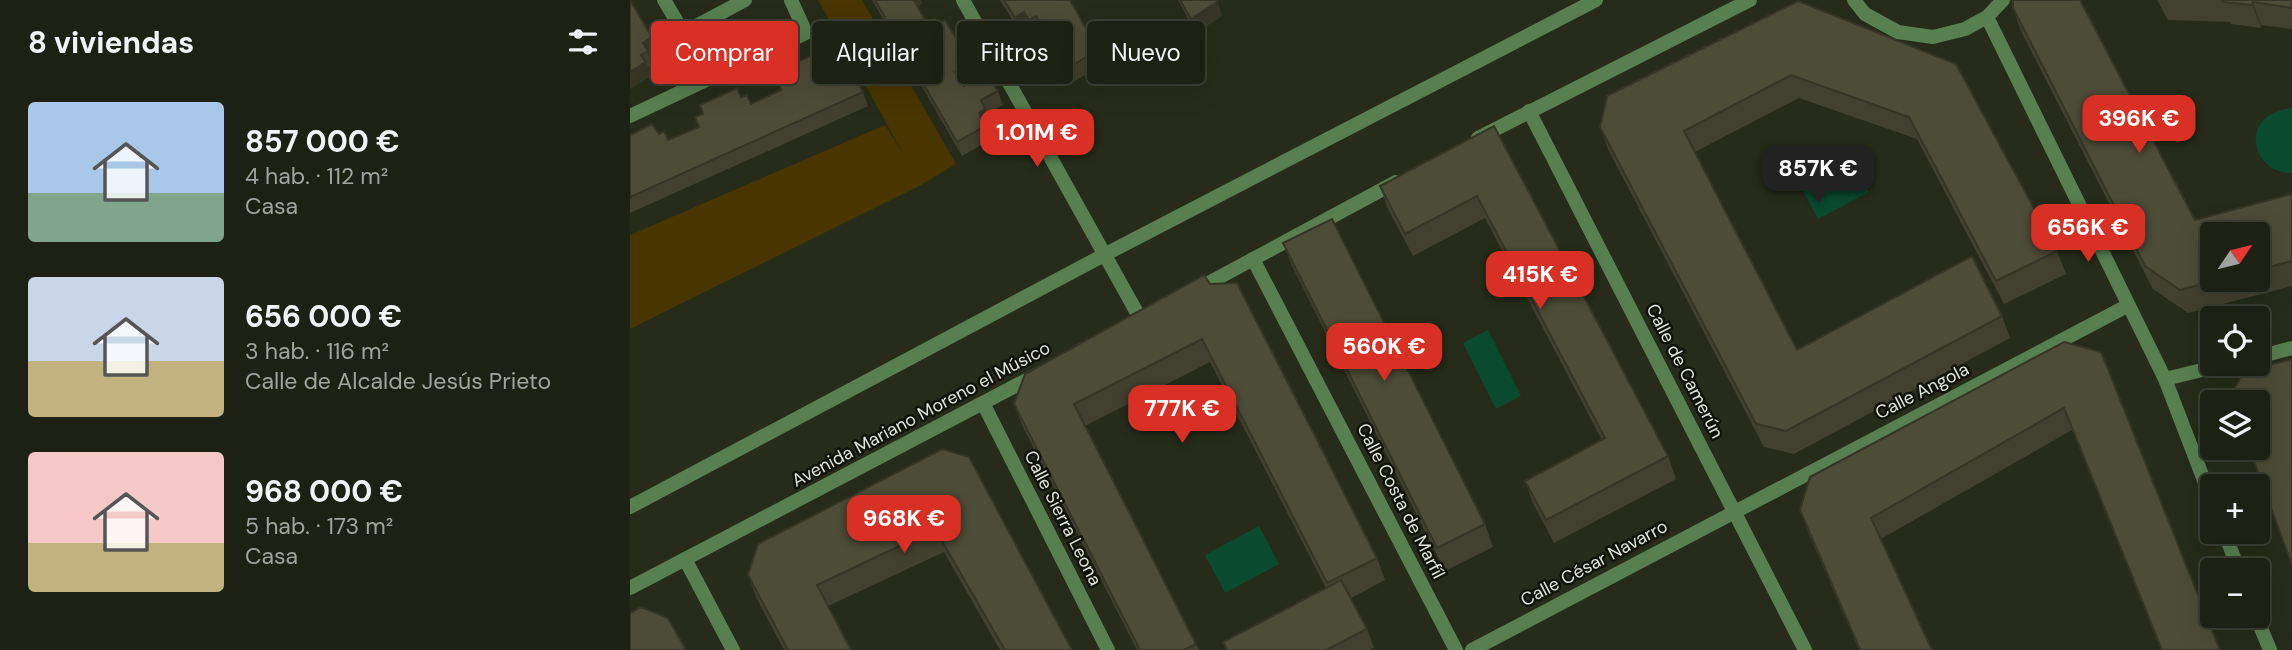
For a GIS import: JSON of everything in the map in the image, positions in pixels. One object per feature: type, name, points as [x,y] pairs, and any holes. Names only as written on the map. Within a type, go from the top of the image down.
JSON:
[{"type":"street","points":[[664,0],[676,21]]},
{"type":"street","points":[[706,21],[745,0]]},
{"type":"street","points":[[791,0],[806,33],[798,37]]},
{"type":"street","points":[[963,0],[1140,320]]},
{"type":"street","points":[[630,506],[1104,255],[1596,0]]},
{"type":"street","points":[[1463,146],[1750,0]]},
{"type":"street","points":[[1854,0],[1865,14],[1898,32],[1933,37],[1965,29],[1987,17],[2003,0]]},
{"type":"street","points":[[1987,17],[2165,379],[2202,474]]},
{"type":"street","points":[[630,116],[700,84]]},
{"type":"street","name":"Calle de Camerún","points":[[1529,111],[1805,650]]},
{"type":"street","points":[[1175,302],[1405,177]]},
{"type":"street","name":"Calle Costa de Marfíl","points":[[1253,259],[1457,650]]},
{"type":"street","name":"Calle Angola","points":[[1735,510],[2127,306]]},
{"type":"street","points":[[2270,353],[2292,348]]},
{"type":"street","name":"Avenida Mariano Moreno el Músico","points":[[630,588],[1056,365]]},
{"type":"street","points":[[2165,379],[2200,371]]},
{"type":"street","name":"Calle Sierra Leona","points":[[983,403],[1108,650]]},
{"type":"street","name":"Calle César Navarro","points":[[1472,650],[1735,510]]},
{"type":"street","points":[[685,559],[733,650]]},
{"type":"street","points":[[2261,628],[2270,650]]},
{"type":"shaded area","points":[[818,0],[862,0],[874,21],[830,21]]},
{"type":"shaded area","points":[[865,84],[910,84],[956,164],[921,185],[630,329],[630,235],[885,125],[904,155]]},
{"type":"shaded area","points":[[2292,108],[2292,173],[2278,171],[2268,165],[2256,144],[2262,121],[2274,113]]},
{"type":"shaded area","points":[[1834,168],[1860,177],[1869,192],[1818,219],[1801,187]]},
{"type":"shaded area","points":[[1488,330],[1521,396],[1496,409],[1463,343]]},
{"type":"shaded area","points":[[1259,526],[1279,564],[1225,593],[1205,555]]},
{"type":"building","points":[[630,0],[651,38],[643,43],[648,51],[641,55],[646,62],[630,72]]},
{"type":"building","points":[[875,0],[914,0],[925,21],[887,21]]},
{"type":"building","points":[[1004,0],[1070,0],[1087,30],[1087,57],[1073,65],[1073,21],[1039,21],[1036,16],[1029,20],[1024,12],[1015,18]]},
{"type":"building","points":[[1180,0],[1216,0],[1217,2],[1191,19]]},
{"type":"building","points":[[2013,0],[2080,0],[2195,220],[2292,194],[2292,261],[2270,267],[2270,222],[2200,222],[2200,285],[2180,290],[2145,266],[2013,8]]},
{"type":"building","points":[[2222,0],[2292,0],[2292,8],[2253,2],[2252,5],[2223,2]]},
{"type":"building","points":[[1798,1],[1956,64],[2057,251],[1996,281],[1909,117],[1791,75],[1684,131],[1797,350],[1972,256],[2002,316],[1786,431],[1756,424],[1600,127],[1607,96]]},
{"type":"building","points":[[945,20],[957,40],[957,84],[994,84],[998,91],[981,100],[985,109],[979,113],[985,126],[957,142],[924,84],[943,84]]},
{"type":"building","points":[[812,55],[812,84],[859,84],[863,92],[630,197],[630,135],[652,124],[659,134],[664,131],[668,140],[699,127],[695,117],[703,114],[700,105],[737,88],[741,97],[747,95],[751,104],[781,90],[779,84],[798,84],[798,61]]},
{"type":"building","points":[[1494,126],[1668,456],[1546,520],[1525,481],[1605,438],[1477,196],[1405,234],[1380,186]]},
{"type":"building","points":[[1332,219],[1485,524],[1437,548],[1283,243]]},
{"type":"building","points":[[1204,275],[1210,284],[1237,283],[1377,558],[1327,583],[1202,339],[1074,404],[1196,644],[1184,650],[1140,650],[1014,404],[1025,374]]},
{"type":"building","points":[[2064,342],[2101,352],[2200,600],[2200,628],[2211,628],[2220,650],[2162,650],[2064,408],[1871,518],[1932,650],[1860,650],[1800,510],[1810,477]]},
{"type":"building","points":[[2292,359],[2292,565],[2270,505],[2270,474],[2259,474],[2253,460],[2270,460],[2270,390],[2234,390],[2241,376],[2270,376],[2270,365]]},
{"type":"building","points":[[942,449],[969,457],[1072,650],[1005,650],[935,529],[817,585],[851,650],[788,650],[748,575],[758,544]]},
{"type":"building","points":[[1341,580],[1367,629],[1326,650],[1227,650],[1223,642]]},
{"type":"building","points":[[641,607],[668,618],[686,650],[630,650],[630,613]]}]
